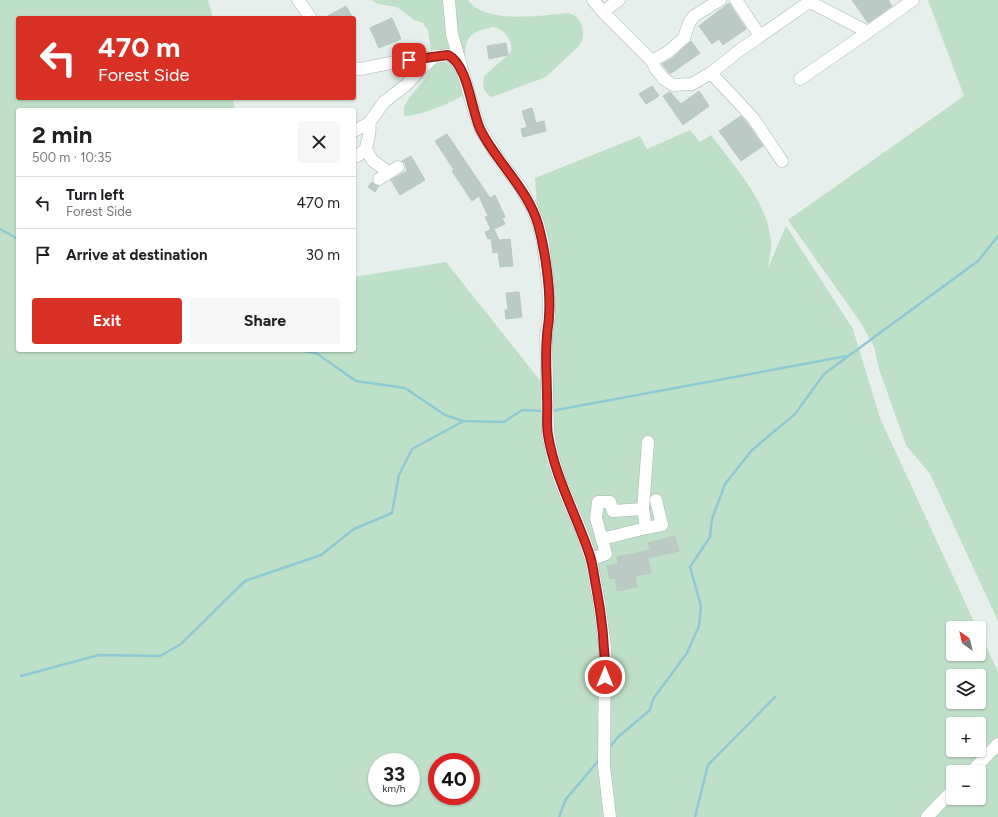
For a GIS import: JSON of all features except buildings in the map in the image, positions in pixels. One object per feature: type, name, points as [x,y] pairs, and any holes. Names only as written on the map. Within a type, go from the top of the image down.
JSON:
[{"type":"street","points":[[298,0],[310,16]]},
{"type":"street","points":[[449,0],[452,34],[480,128],[498,158],[521,188],[531,206],[538,223],[543,243],[548,284],[549,315],[546,336],[548,434],[553,458],[561,483],[591,559],[605,647],[604,766],[610,817]]},
{"type":"street","points":[[593,0],[652,61],[655,68],[664,79],[673,85],[692,84],[712,73],[760,36],[811,1],[868,32]]},
{"type":"street","points":[[603,12],[619,0]]},
{"type":"street","points":[[652,61],[668,52],[684,38],[689,23],[694,16],[720,0]]},
{"type":"street","points":[[736,0],[760,36]]},
{"type":"street","points":[[800,79],[913,0]]},
{"type":"street","points":[[356,68],[360,69],[396,62],[448,55],[453,57],[464,74]]},
{"type":"street","points":[[356,130],[369,124],[384,102],[406,84],[435,56]]},
{"type":"street","points":[[712,73],[753,118],[782,162]]},
{"type":"street","points":[[369,124],[371,130],[367,140],[366,149],[372,160],[388,173]]},
{"type":"street","points":[[356,156],[366,149]]},
{"type":"street","points":[[646,528],[643,508],[648,442]]},
{"type":"street","points":[[602,539],[662,525],[656,500]]},
{"type":"street","points":[[591,559],[606,554],[596,518],[598,502],[610,502],[613,511],[643,508]]},
{"type":"street","points":[[978,765],[998,744]]},
{"type":"street","points":[[927,817],[946,797]]},
{"type":"green space","points":[[0,0],[208,0],[212,16],[16,16],[16,100],[233,100],[235,108],[16,108],[16,352],[356,352],[356,277],[446,262],[550,393],[535,178],[640,136],[647,149],[690,130],[700,142],[711,135],[739,171],[763,212],[771,241],[768,268],[786,226],[853,329],[880,418],[974,621],[946,621],[946,661],[986,661],[986,646],[998,672],[998,817],[0,817]]},
{"type":"green space","points":[[371,0],[468,0],[476,8],[487,13],[515,17],[568,13],[577,18],[580,22],[583,37],[579,46],[547,76],[492,97],[487,94],[484,88],[484,76],[510,53],[511,45],[508,37],[498,28],[491,27],[478,32],[469,38],[465,53],[472,83],[467,92],[438,107],[411,116],[405,116],[404,107],[409,98],[431,70],[432,55],[428,31],[423,23],[414,20],[397,7],[378,4]]},
{"type":"green space","points":[[928,0],[998,0],[998,621],[930,474],[906,445],[879,369],[874,347],[861,323],[788,220],[964,96]]},
{"type":"waterway","points":[[0,229],[16,238]]},
{"type":"waterway","points":[[609,748],[618,737],[650,710],[653,699],[687,653],[699,626],[701,606],[690,567],[710,537],[712,519],[725,484],[752,450],[795,414],[824,374],[978,261],[998,236]]},
{"type":"waterway","points":[[310,352],[316,353],[356,381],[405,388],[445,415],[463,421],[504,422],[522,410],[544,411]]},
{"type":"waterway","points":[[551,411],[847,356]]},
{"type":"waterway","points":[[21,676],[99,655],[160,656],[181,644],[245,581],[321,555],[354,529],[392,513],[399,475],[412,449],[462,422]]},
{"type":"waterway","points":[[695,817],[708,765],[775,697]]},
{"type":"waterway","points":[[559,817],[566,799],[599,760]]},
{"type":"route","points":[[409,60],[448,55],[453,57],[464,74],[480,128],[498,158],[521,188],[538,223],[543,243],[548,284],[549,315],[546,336],[548,434],[553,458],[561,483],[591,559],[605,647],[605,677]]}]
